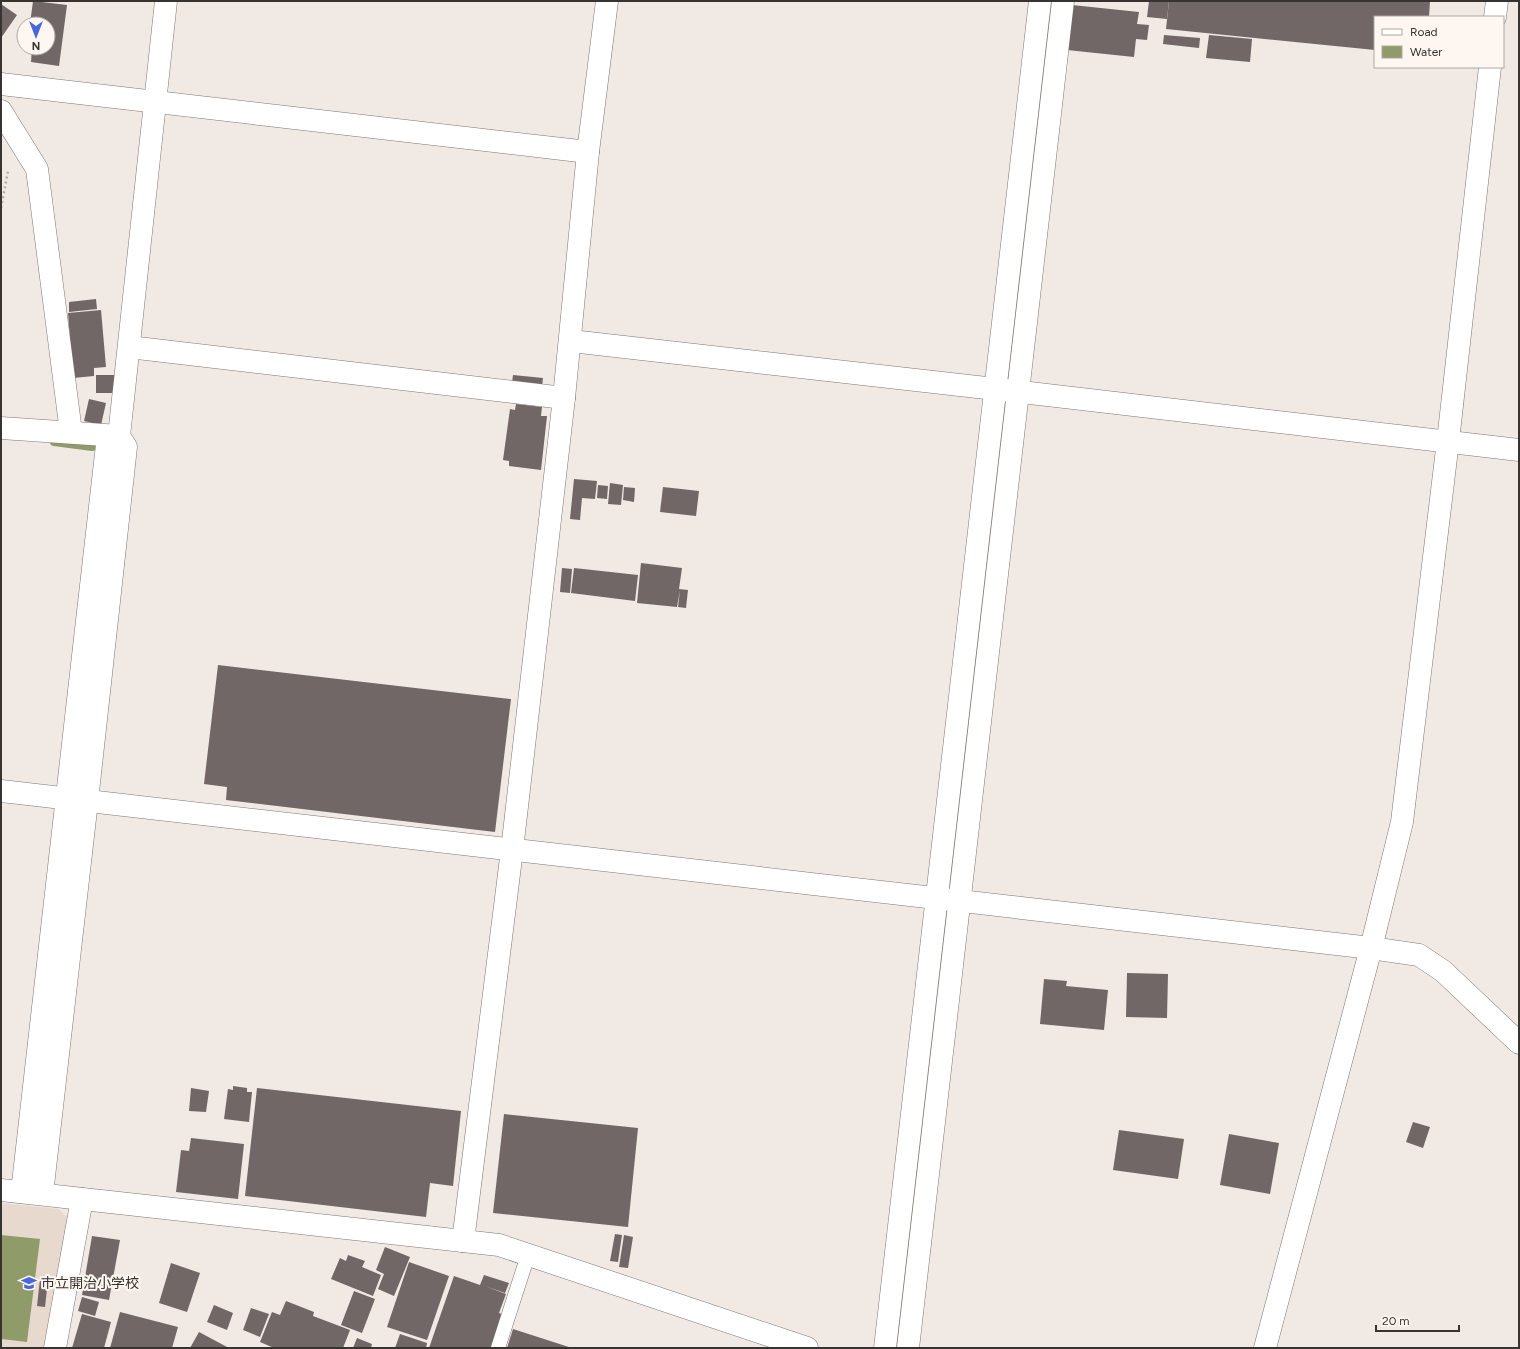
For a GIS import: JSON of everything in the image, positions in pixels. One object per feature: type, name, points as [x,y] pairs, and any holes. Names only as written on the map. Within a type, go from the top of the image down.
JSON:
[{"type":"street","points":[[32,1193],[77,800],[126,447],[119,436],[166,1]]},
{"type":"street","points":[[462,1241],[512,850],[571,341],[588,152],[607,1]]},
{"type":"street","points":[[885,1348],[1040,1]]},
{"type":"street","points":[[908,1348],[1063,1]]},
{"type":"street","points":[[1495,16],[1497,1]]},
{"type":"street","points":[[1265,1348],[1371,948],[1402,822],[1448,441],[1490,68]]},
{"type":"street","points":[[1,84],[588,152]]},
{"type":"street","points":[[1,111],[37,169],[71,432]]},
{"type":"street","points":[[571,341],[1018,391],[1519,450]]},
{"type":"street","points":[[129,347],[564,398]]},
{"type":"street","points":[[1,428],[119,436]]},
{"type":"street","points":[[1,792],[1371,948],[1419,955],[1443,971],[1519,1043]]},
{"type":"street","points":[[1,1190],[499,1245],[808,1348]]},
{"type":"street","points":[[56,1348],[82,1199]]},
{"type":"lane","points":[[498,1348],[528,1255]]},
{"type":"shaded area","name":"市立開治小学校","points":[[1,1203],[59,1209],[68,1218],[48,1348],[1,1348]]},
{"type":"water","points":[[1,1235],[40,1239],[27,1342],[1,1339]]},
{"type":"building","points":[[33,1],[67,5],[59,66],[31,62],[31,56],[56,56],[56,16],[31,16]]},
{"type":"building","points":[[1149,1],[1169,1],[1167,19],[1147,17]]},
{"type":"building","points":[[1169,1],[1430,1],[1429,16],[1374,16],[1374,50],[1166,29]]},
{"type":"building","points":[[1,4],[17,15],[1,38]]},
{"type":"building","points":[[1072,5],[1139,12],[1137,24],[1149,25],[1147,40],[1136,39],[1134,57],[1067,50]]},
{"type":"building","points":[[1164,35],[1200,38],[1199,48],[1163,44]]},
{"type":"building","points":[[1209,35],[1252,39],[1250,62],[1206,58]]},
{"type":"building","points":[[96,299],[97,309],[69,312],[69,302]]},
{"type":"building","points":[[101,310],[106,367],[94,368],[94,376],[73,378],[68,313]]},
{"type":"building","points":[[96,375],[114,375],[114,393],[96,393]]},
{"type":"building","points":[[513,375],[543,378],[542,387],[512,383]]},
{"type":"building","points":[[89,399],[106,403],[101,425],[84,421]]},
{"type":"building","points":[[516,404],[542,407],[541,416],[547,416],[541,470],[509,466],[509,461],[503,460],[510,409],[515,410]]},
{"type":"building","points":[[574,479],[597,481],[595,499],[582,498],[580,520],[570,519]]},
{"type":"building","points":[[610,483],[623,485],[621,505],[608,504]]},
{"type":"building","points":[[598,485],[608,486],[607,499],[597,498]]},
{"type":"building","points":[[624,487],[635,488],[634,502],[623,500]]},
{"type":"building","points":[[663,487],[699,491],[696,516],[660,512]]},
{"type":"building","points":[[641,563],[682,568],[679,589],[688,590],[686,608],[678,607],[680,590],[677,607],[637,603]]},
{"type":"building","points":[[562,568],[572,569],[570,593],[560,592]]},
{"type":"building","points":[[574,568],[638,575],[635,601],[571,593]]},
{"type":"building","points":[[218,665],[511,699],[495,832],[226,800],[227,787],[204,784]]},
{"type":"building","points":[[1127,973],[1168,974],[1167,1018],[1126,1017]]},
{"type":"building","points":[[1044,979],[1067,981],[1066,986],[1108,990],[1104,1030],[1040,1024]]},
{"type":"building","points":[[233,1086],[247,1088],[247,1092],[252,1092],[249,1122],[224,1119],[228,1089],[233,1090]]},
{"type":"building","points":[[191,1088],[209,1091],[206,1112],[189,1111]]},
{"type":"building","points":[[257,1088],[461,1111],[453,1186],[430,1183],[426,1217],[245,1196]]},
{"type":"building","points":[[504,1114],[638,1128],[628,1227],[493,1213]]},
{"type":"building","points":[[1413,1122],[1430,1127],[1423,1148],[1406,1142]]},
{"type":"building","points":[[1119,1130],[1184,1139],[1178,1179],[1113,1170]]},
{"type":"building","points":[[1229,1134],[1279,1143],[1270,1194],[1220,1185]]},
{"type":"building","points":[[191,1138],[244,1144],[238,1199],[176,1192],[181,1150],[189,1151]]},
{"type":"building","points":[[615,1234],[622,1235],[618,1262],[610,1261]]},
{"type":"building","points":[[624,1235],[633,1237],[628,1268],[619,1267]]},
{"type":"building","points":[[92,1236],[120,1240],[109,1300],[82,1295]]},
{"type":"building","points":[[385,1247],[410,1257],[394,1296],[378,1289],[384,1274],[376,1270]]},
{"type":"building","points":[[348,1255],[365,1261],[362,1267],[381,1275],[373,1296],[331,1279],[340,1258],[346,1261]]},
{"type":"building","points":[[409,1262],[449,1276],[427,1340],[387,1327]]},
{"type":"building","points":[[171,1263],[200,1273],[187,1312],[159,1303]]},
{"type":"building","points":[[484,1275],[509,1283],[505,1293],[485,1286],[506,1294],[499,1313],[504,1315],[492,1348],[429,1348],[454,1276],[480,1285]]},
{"type":"building","points":[[40,1279],[48,1280],[45,1307],[37,1306]]},
{"type":"building","points":[[354,1291],[375,1299],[362,1333],[341,1325]]},
{"type":"building","points":[[82,1297],[99,1302],[95,1316],[78,1311]]},
{"type":"building","points":[[286,1301],[314,1312],[313,1316],[350,1330],[343,1348],[274,1348],[260,1342],[272,1312],[280,1315]]},
{"type":"building","points":[[214,1305],[233,1313],[227,1330],[207,1322]]},
{"type":"building","points":[[251,1308],[269,1314],[260,1337],[243,1330]]},
{"type":"building","points":[[120,1312],[178,1327],[172,1348],[110,1348]]},
{"type":"building","points":[[82,1314],[111,1322],[104,1348],[72,1348]]},
{"type":"building","points":[[513,1329],[572,1348],[507,1348]]},
{"type":"building","points":[[199,1332],[229,1348],[190,1348]]},
{"type":"building","points":[[400,1334],[427,1343],[426,1348],[395,1348]]},
{"type":"building","points":[[357,1338],[372,1344],[371,1348],[353,1348]]},
{"type":"waterway","points":[[1009,377],[1052,1]]},
{"type":"waterway","points":[[951,880],[1005,402]]},
{"type":"waterway","points":[[54,442],[92,447]]},
{"type":"waterway","points":[[897,1348],[947,914]]},
{"type":"place","name":"市立開治小学校","points":[[29,1283]]}]
